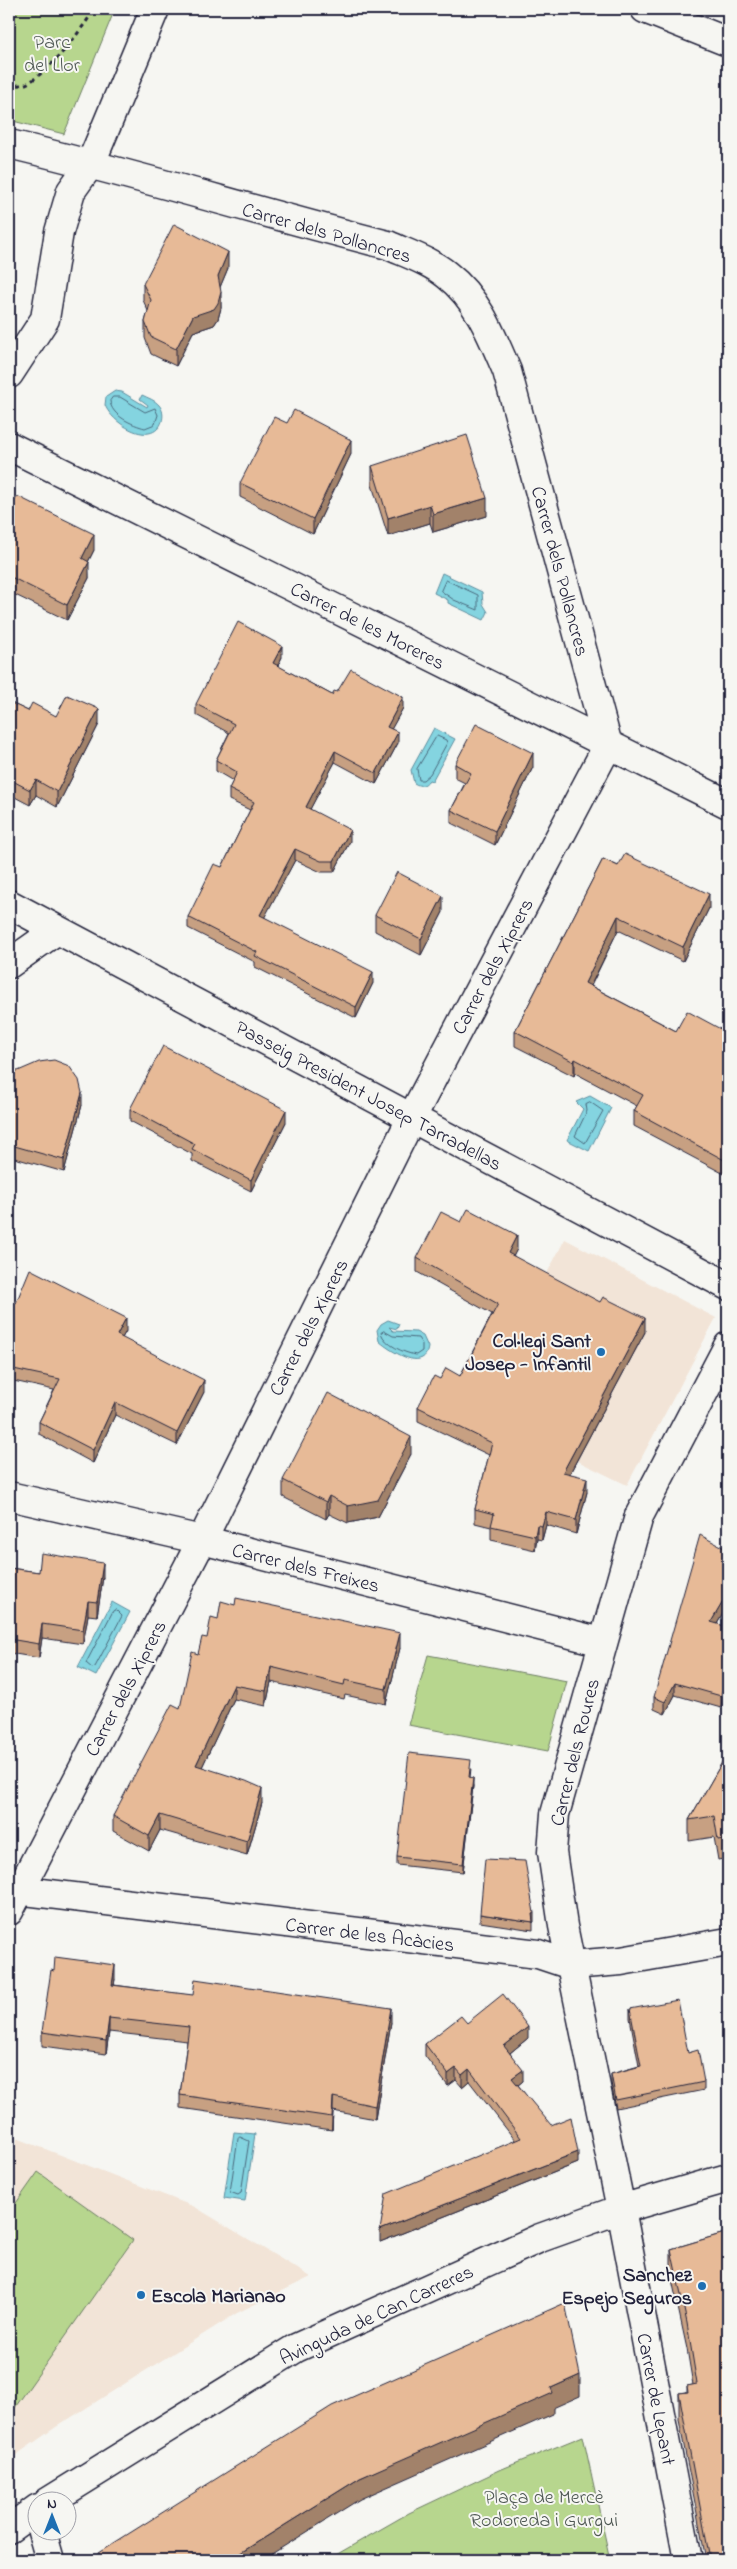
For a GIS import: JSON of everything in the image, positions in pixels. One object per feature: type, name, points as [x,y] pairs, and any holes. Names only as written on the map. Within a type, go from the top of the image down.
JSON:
[{"type":"street","points":[[9,374],[45,319],[59,232],[72,191],[91,163],[155,9]]},
{"type":"street","points":[[645,9],[728,42]]},
{"type":"street","name":"Carrer dels Pollancres","points":[[9,144],[91,163],[144,180],[388,246],[419,258],[447,274],[470,299],[489,328],[508,371],[608,745]]},
{"type":"street","name":"Carrer de les Moreres","points":[[9,446],[728,804]]},
{"type":"street","name":"Carrer dels Xiprers","points":[[12,1896],[202,1540],[412,1117],[608,745]]},
{"type":"street","name":"Passeig President Josep Tarradellas","points":[[9,904],[728,1286]]},
{"type":"street","points":[[9,964],[58,930]]},
{"type":"street","name":"Carrer dels Roures","points":[[621,2209],[571,1965],[552,1852],[555,1814],[638,1516],[728,1346]]},
{"type":"street","name":"Carrer dels Freixes","points":[[9,1496],[202,1540],[602,1642]]},
{"type":"street","name":"Carrer de les Acàcies","points":[[12,1896],[538,1954],[571,1965],[621,1961],[728,1942]]},
{"type":"street","name":"Avinguda de Can Carreres","points":[[74,2492],[296,2348],[540,2238],[621,2209],[728,2178]]},
{"type":"street","name":"Carrer de Lepant","points":[[621,2209],[688,2560]]},
{"type":"street","name":"Avinguda de Can Carreres","points":[[9,2528],[28,2519]]},
{"type":"street","points":[[46,2542],[50,2560]]},
{"type":"path","points":[[9,85],[27,84],[53,61],[80,31],[95,9]]},
{"type":"shaded area","name":"Col·legi Sant Josep - Infantil","points":[[565,1239],[716,1318],[627,1485],[475,1411]]},
{"type":"shaded area","name":"Escola Marianao","points":[[9,2135],[195,2207],[311,2277],[237,2313],[56,2427],[9,2460]]},
{"type":"green space","name":"Parc del Llor","points":[[9,9],[115,9],[64,134],[9,120]]},
{"type":"green space","points":[[428,1655],[567,1681],[548,1751],[408,1725]]},
{"type":"green space","points":[[38,2172],[133,2240],[9,2416],[9,2213]]},
{"type":"green space","name":"Plaça de Mercè Rodoreda i Gurgui","points":[[583,2436],[610,2560],[327,2560],[409,2513],[502,2469]]},
{"type":"water","points":[[115,391],[122,392],[147,407],[148,405],[140,399],[142,395],[157,403],[163,413],[160,426],[153,432],[143,433],[136,432],[117,421],[105,405],[106,397]]},
{"type":"water","points":[[442,573],[482,592],[483,604],[488,612],[484,620],[448,603],[448,600],[434,593]]},
{"type":"water","points":[[434,728],[455,739],[432,781],[429,780],[424,785],[418,785],[414,783],[411,770]]},
{"type":"water","points":[[590,1096],[611,1108],[589,1151],[567,1140],[583,1109],[576,1102]]},
{"type":"water","points":[[388,1320],[399,1324],[397,1329],[389,1327],[393,1331],[416,1332],[423,1336],[428,1347],[425,1355],[420,1359],[406,1358],[390,1350],[379,1341],[377,1330],[381,1324]]},
{"type":"water","points":[[112,1602],[130,1612],[96,1676],[78,1667]]},
{"type":"water","points":[[234,2132],[255,2134],[245,2201],[224,2198]]},
{"type":"building","points":[[174,224],[228,252],[218,276],[221,292],[218,303],[214,309],[193,316],[176,349],[151,337],[145,322],[151,300],[143,284]]},
{"type":"building","points":[[294,410],[351,440],[313,519],[240,483],[274,417],[287,423]]},
{"type":"building","points":[[467,435],[487,498],[433,514],[430,505],[388,518],[372,466]]},
{"type":"building","points":[[17,496],[94,534],[82,558],[89,562],[67,605],[9,576],[9,512]]},
{"type":"building","points":[[238,622],[282,646],[273,663],[332,695],[334,691],[337,692],[351,669],[403,697],[387,727],[398,732],[376,773],[335,751],[306,807],[350,830],[334,861],[321,861],[295,849],[260,915],[373,972],[356,1007],[255,956],[257,952],[188,917],[214,864],[222,867],[254,802],[229,789],[237,772],[216,760],[234,724],[196,704]]},
{"type":"building","points":[[67,695],[99,709],[57,792],[36,780],[30,790],[9,779],[9,702],[28,711],[32,703],[56,716]]},
{"type":"building","points":[[476,724],[533,753],[495,831],[451,810],[471,773],[455,764]]},
{"type":"building","points":[[625,854],[709,894],[683,947],[618,916],[585,983],[676,1031],[687,1011],[728,1033],[728,1162],[634,1111],[643,1095],[575,1059],[574,1062],[515,1031],[603,859],[618,866]]},
{"type":"building","points":[[397,872],[443,896],[421,939],[375,915]]},
{"type":"building","points":[[163,1046],[286,1110],[251,1180],[192,1149],[195,1144],[130,1109]]},
{"type":"building","points":[[54,1060],[69,1066],[79,1080],[82,1093],[64,1160],[9,1145],[9,1069],[18,1071],[39,1062]]},
{"type":"building","points":[[468,1209],[517,1235],[508,1253],[600,1302],[603,1297],[645,1318],[563,1472],[587,1478],[576,1520],[546,1512],[542,1526],[537,1525],[535,1536],[491,1526],[494,1514],[475,1509],[492,1443],[418,1407],[434,1376],[440,1379],[446,1368],[460,1376],[498,1304],[417,1258],[441,1212],[461,1222]]},
{"type":"building","points":[[30,1269],[126,1318],[117,1335],[204,1380],[177,1433],[115,1402],[93,1450],[39,1422],[60,1379],[9,1368],[9,1302],[16,1303]]},
{"type":"building","points":[[328,1393],[411,1437],[378,1500],[348,1506],[329,1496],[326,1502],[283,1480]]},
{"type":"building","points":[[700,1535],[728,1550],[728,1593],[711,1622],[728,1627],[728,1668],[721,1696],[675,1683],[665,1702],[654,1697]]},
{"type":"building","points":[[41,1553],[103,1563],[97,1602],[88,1601],[83,1630],[42,1624],[39,1644],[9,1639],[9,1568],[39,1572]]},
{"type":"building","points":[[236,1598],[400,1633],[386,1689],[345,1680],[344,1685],[271,1667],[266,1691],[234,1685],[196,1765],[262,1788],[247,1841],[160,1815],[149,1836],[113,1816],[172,1704],[180,1708],[192,1652],[198,1654],[202,1637],[207,1638],[211,1617],[218,1619],[221,1601],[235,1605]]},
{"type":"building","points":[[728,1752],[728,1838],[718,1840],[714,1816],[689,1820]]},
{"type":"building","points":[[409,1753],[471,1760],[469,1777],[473,1778],[463,1864],[397,1857]]},
{"type":"building","points":[[485,1859],[525,1861],[534,1913],[532,1914],[533,1922],[480,1914]]},
{"type":"building","points":[[55,1957],[115,1965],[112,1985],[193,1995],[195,1979],[391,2008],[375,2106],[333,2097],[332,2117],[180,2095],[189,2027],[109,2018],[106,2041],[42,2032],[51,1970],[54,1971]]},
{"type":"building","points":[[503,1994],[528,2027],[504,2046],[523,2070],[512,2078],[551,2125],[571,2117],[578,2152],[380,2230],[386,2194],[521,2138],[469,2069],[462,2075],[456,2068],[448,2074],[425,2044],[461,2016],[467,2023]]},
{"type":"building","points":[[678,2000],[688,2053],[698,2050],[704,2082],[616,2100],[611,2074],[641,2066],[630,2009]]},
{"type":"building","points":[[728,2232],[728,2560],[710,2560],[679,2393],[688,2392],[687,2386],[697,2384],[687,2323],[671,2249]]},
{"type":"building","points":[[565,2303],[580,2375],[551,2388],[553,2393],[360,2478],[229,2560],[99,2560],[98,2553],[332,2406]]},
{"type":"place","name":"Col·legi Sant Josep - Infantil","points":[[601,1352]]},
{"type":"place","name":"Sanchez Espejo Seguros","points":[[702,2286]]},
{"type":"place","name":"Escola Marianao","points":[[141,2295]]}]
